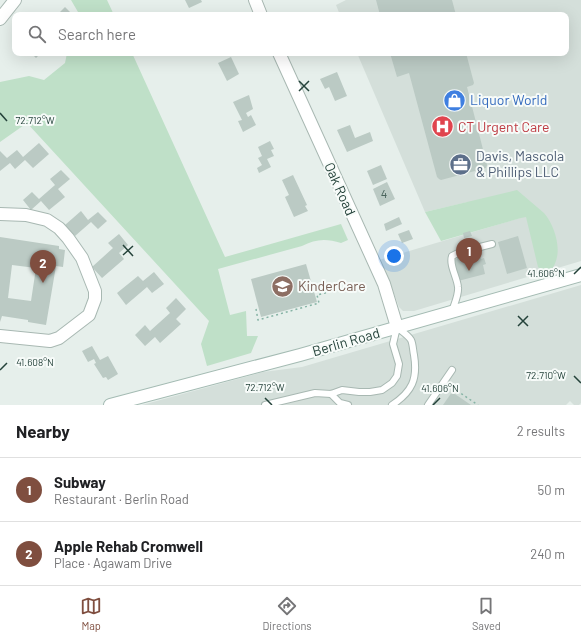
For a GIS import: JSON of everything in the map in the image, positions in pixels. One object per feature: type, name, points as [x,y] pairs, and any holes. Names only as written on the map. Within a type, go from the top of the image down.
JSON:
[{"type":"street","points":[[0,19],[15,0]]},
{"type":"street","points":[[255,0],[260,12]]},
{"type":"street","name":"Oak Road","points":[[280,56],[384,284],[397,327]]},
{"type":"street","points":[[0,214],[26,215],[47,220],[59,228],[82,258],[95,291],[95,298],[89,315],[59,338],[50,341],[0,336]]},
{"type":"street","name":"Berlin Road","points":[[110,405],[300,355],[581,274]]},
{"type":"lane","points":[[452,312],[458,292],[458,286],[451,260],[452,256],[460,252],[492,244]]},
{"type":"lane","points":[[265,405],[315,393],[332,394],[342,390],[370,392],[382,390],[392,383],[397,376],[399,364],[393,344],[397,327],[411,340],[416,374],[413,385],[408,392],[392,405]]},
{"type":"lane","points":[[428,405],[452,370]]},
{"type":"lane","points":[[332,394],[340,403],[348,405]]},
{"type":"path","points":[[256,309],[258,320],[319,303],[317,295],[352,286]]},
{"type":"path","points":[[453,388],[478,405]]},
{"type":"shaded area","points":[[346,0],[581,0],[581,261],[414,311],[403,311],[399,307],[379,260],[520,218],[468,202],[425,212],[358,56],[569,56],[569,12],[339,12],[336,5]]},
{"type":"shaded area","points":[[581,285],[581,403],[579,405],[574,405],[570,401],[566,405],[142,405],[263,372],[302,367]]},
{"type":"green space","points":[[71,0],[107,0],[113,12],[78,12]]},
{"type":"green space","points":[[66,56],[133,56],[225,257],[341,224],[348,240],[341,243],[330,240],[311,242],[302,246],[218,269],[230,315],[246,311],[247,336],[258,336],[251,353],[207,366],[201,344],[209,321],[27,123],[0,142],[0,82],[29,76],[44,80],[65,63]]},
{"type":"green space","points":[[517,190],[544,213],[553,228],[557,240],[558,252],[555,263],[550,271],[544,273],[538,267],[526,217],[441,241],[425,212]]},
{"type":"building","points":[[185,0],[201,0],[202,2],[189,8]]},
{"type":"building","points":[[376,0],[452,0],[455,12],[379,12]]},
{"type":"building","points":[[65,7],[70,12],[60,12]]},
{"type":"building","points":[[391,56],[467,56],[474,83],[473,85],[467,87],[487,165],[486,168],[441,180],[437,177],[409,73],[397,77]]},
{"type":"building","points":[[231,57],[239,74],[227,81],[218,63]]},
{"type":"building","points":[[337,72],[347,96],[335,101],[329,87],[325,89],[320,79]]},
{"type":"building","points":[[249,95],[253,109],[246,113],[248,117],[251,115],[256,125],[243,132],[238,121],[242,120],[233,102]]},
{"type":"building","points":[[350,125],[355,138],[370,132],[373,141],[347,152],[337,130]]},
{"type":"building","points":[[270,141],[274,149],[271,150],[274,156],[267,159],[271,167],[259,173],[257,168],[262,165],[258,158],[262,156],[258,147]]},
{"type":"building","points":[[39,143],[49,154],[33,168],[25,160],[15,169],[10,163],[0,171],[0,151],[7,158],[17,150],[23,157]]},
{"type":"building","points":[[381,165],[387,179],[373,185],[367,171]]},
{"type":"building","points":[[61,170],[70,179],[58,189],[65,197],[49,210],[41,201],[31,210],[23,200],[32,192],[39,199],[55,185],[50,179]]},
{"type":"building","points":[[293,175],[307,205],[305,206],[308,211],[294,217],[285,197],[289,195],[282,180]]},
{"type":"building","points":[[387,182],[395,199],[380,206],[373,189]]},
{"type":"building","points":[[81,211],[88,220],[98,212],[107,221],[98,229],[91,222],[75,236],[65,225]]},
{"type":"building","points":[[399,217],[402,224],[386,231],[384,224]]},
{"type":"building","points":[[409,230],[413,239],[402,243],[398,234]]},
{"type":"building","points":[[470,231],[472,236],[464,238],[463,233]]},
{"type":"building","points":[[119,234],[128,245],[119,253],[124,259],[102,278],[92,267],[113,248],[108,243]]},
{"type":"building","points":[[518,236],[527,268],[507,274],[498,242]]},
{"type":"building","points":[[0,237],[59,246],[59,249],[65,250],[63,267],[56,266],[46,325],[28,322],[28,320],[2,316],[0,322]],"holes":[[[12,265],[36,268],[31,301],[8,298]]]},
{"type":"building","points":[[479,250],[481,259],[484,258],[486,264],[483,265],[485,274],[458,281],[453,260],[457,259],[456,256]]},
{"type":"building","name":"KinderCare","points":[[306,264],[317,302],[261,317],[251,279]]},
{"type":"building","points":[[154,272],[164,284],[152,293],[147,287],[126,305],[117,293],[138,276],[143,281]]},
{"type":"building","points":[[176,298],[186,309],[176,319],[181,324],[160,343],[155,337],[145,346],[135,335],[145,325],[150,331],[170,313],[166,308]]},
{"type":"building","points":[[92,346],[100,360],[108,356],[118,374],[108,380],[106,377],[103,378],[94,364],[96,363],[94,359],[88,362],[82,351]]},
{"type":"building","points":[[452,392],[471,405],[443,405]]},
{"type":"place","name":"Liquor World","points":[[454,100]]},
{"type":"place","name":"CT Urgent Care","points":[[443,127]]},
{"type":"place","name":"Davis, Mascola & Phillips LLC","points":[[461,164]]},
{"type":"place","name":"Subway","points":[[469,271]]},
{"type":"place","name":"Apple Rehab Cromwell","points":[[43,283]]},
{"type":"place","name":"KinderCare","points":[[283,286]]}]
